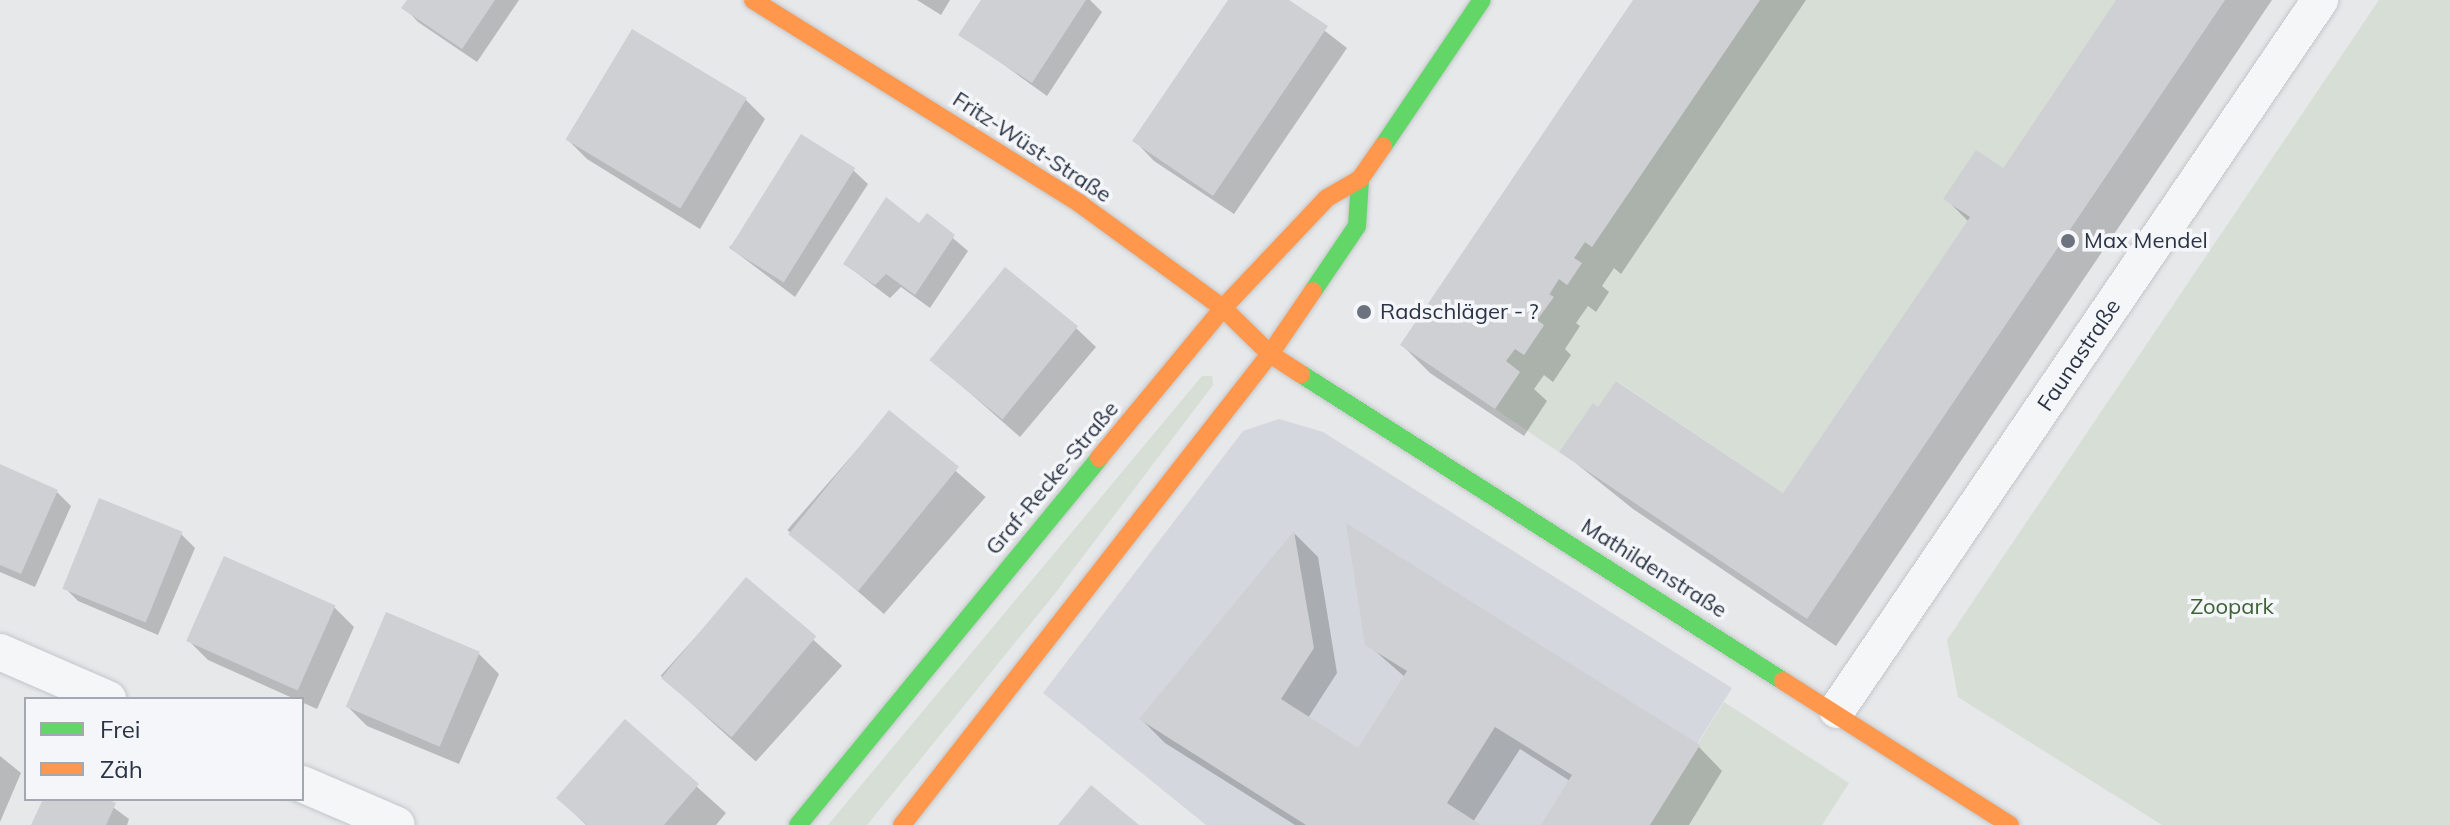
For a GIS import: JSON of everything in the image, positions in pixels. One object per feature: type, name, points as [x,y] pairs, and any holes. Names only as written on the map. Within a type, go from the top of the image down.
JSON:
[{"type":"street","name":"Fritz-Wüst-Straße","points":[[753,0],[1079,203],[1223,308],[1270,354]]},
{"type":"street","name":"Graf-Recke-Straße","points":[[798,825],[1223,308],[1327,198],[1360,179],[1482,0]]},
{"type":"street","name":"Faunastraße","points":[[1837,710],[2320,0]]},
{"type":"street","points":[[902,825],[1270,354],[1357,226],[1360,179]]},
{"type":"street","name":"Mathildenstraße","points":[[1270,354],[1837,710],[2010,825]]},
{"type":"street","points":[[0,652],[103,697]]},
{"type":"street","points":[[304,785],[397,825]]},
{"type":"shaded area","points":[[1279,419],[1323,432],[1732,688],[1646,825],[1206,825],[1043,693],[1243,431]]},
{"type":"green space","points":[[1760,0],[2116,0],[2003,168],[1943,199],[1970,217],[1783,493],[1617,381],[1598,407],[1593,403],[1559,452],[1495,409],[1520,372],[1506,361],[1515,349],[1524,355],[1544,326],[1537,320],[1559,279],[1568,285],[1582,263],[1574,258],[1585,242],[1592,247]]},
{"type":"green space","name":"Zoopark","points":[[2379,0],[2450,0],[2450,825],[2162,825],[1958,697],[1947,640]]},
{"type":"green space","points":[[1202,376],[1212,376],[1213,385],[1053,596],[867,825],[828,825]]},
{"type":"green space","points":[[1724,702],[1849,783],[1822,825],[1647,825]]},
{"type":"building","points":[[407,0],[495,0],[462,49],[401,8]]},
{"type":"building","points":[[981,0],[1086,0],[1032,83],[958,35]]},
{"type":"building","points":[[1228,0],[1289,0],[1328,26],[1213,196],[1132,141]]},
{"type":"building","points":[[1633,0],[1760,0],[1592,247],[1585,242],[1574,258],[1582,263],[1567,285],[1559,279],[1549,294],[1554,297],[1537,320],[1544,325],[1524,355],[1515,349],[1506,361],[1520,372],[1495,409],[1400,345]]},
{"type":"building","points":[[2116,0],[2225,0],[1807,619],[1559,452],[1593,403],[1598,407],[1616,381],[1783,493],[1970,217],[1943,199],[1976,150],[2003,168]]},
{"type":"building","points":[[632,29],[747,98],[680,209],[566,140]]},
{"type":"building","points":[[801,134],[855,168],[784,282],[729,248]]},
{"type":"building","points":[[886,197],[919,223],[927,213],[955,235],[915,295],[886,274],[875,285],[843,264]]},
{"type":"building","points":[[1005,267],[1078,326],[1003,419],[929,360]]},
{"type":"building","points":[[889,410],[959,467],[858,591],[788,534]]},
{"type":"building","points":[[0,464],[58,490],[21,574],[0,565]]},
{"type":"building","points":[[99,498],[182,532],[146,623],[62,589]]},
{"type":"building","points":[[1346,523],[1700,745],[1650,825],[1541,825],[1572,775],[1495,727],[1447,803],[1481,825],[1306,825],[1139,719],[1294,531],[1314,648],[1281,699],[1358,748],[1407,671],[1365,645]]},
{"type":"building","points":[[224,556],[335,606],[298,691],[186,641]]},
{"type":"building","points":[[746,577],[816,636],[732,737],[661,678]]},
{"type":"building","points":[[386,612],[480,652],[440,747],[346,707]]},
{"type":"building","points":[[625,719],[699,784],[664,825],[587,825],[556,798]]},
{"type":"building","points":[[1091,785],[1139,825],[1058,825]]},
{"type":"building","points":[[42,801],[116,803],[106,825],[31,825]]},
{"type":"traffic: fast","points":[[1383,146],[1482,0]]},
{"type":"traffic: fast","points":[[1313,291],[1357,226],[1360,179]]},
{"type":"traffic: fast","points":[[1301,374],[1783,681]]},
{"type":"traffic: fast","points":[[798,825],[1099,458]]},
{"type":"traffic: slow","points":[[753,0],[1079,203],[1223,308],[1270,354],[1301,374]]},
{"type":"traffic: slow","points":[[1099,458],[1223,308],[1327,198],[1360,179],[1383,146]]},
{"type":"traffic: slow","points":[[902,825],[1270,354],[1313,291]]},
{"type":"traffic: slow","points":[[1783,681],[2010,825]]},
{"type":"place","name":"Max Mendel","points":[[2068,241]]},
{"type":"place","name":"Radschläger - ?","points":[[1364,312]]}]
